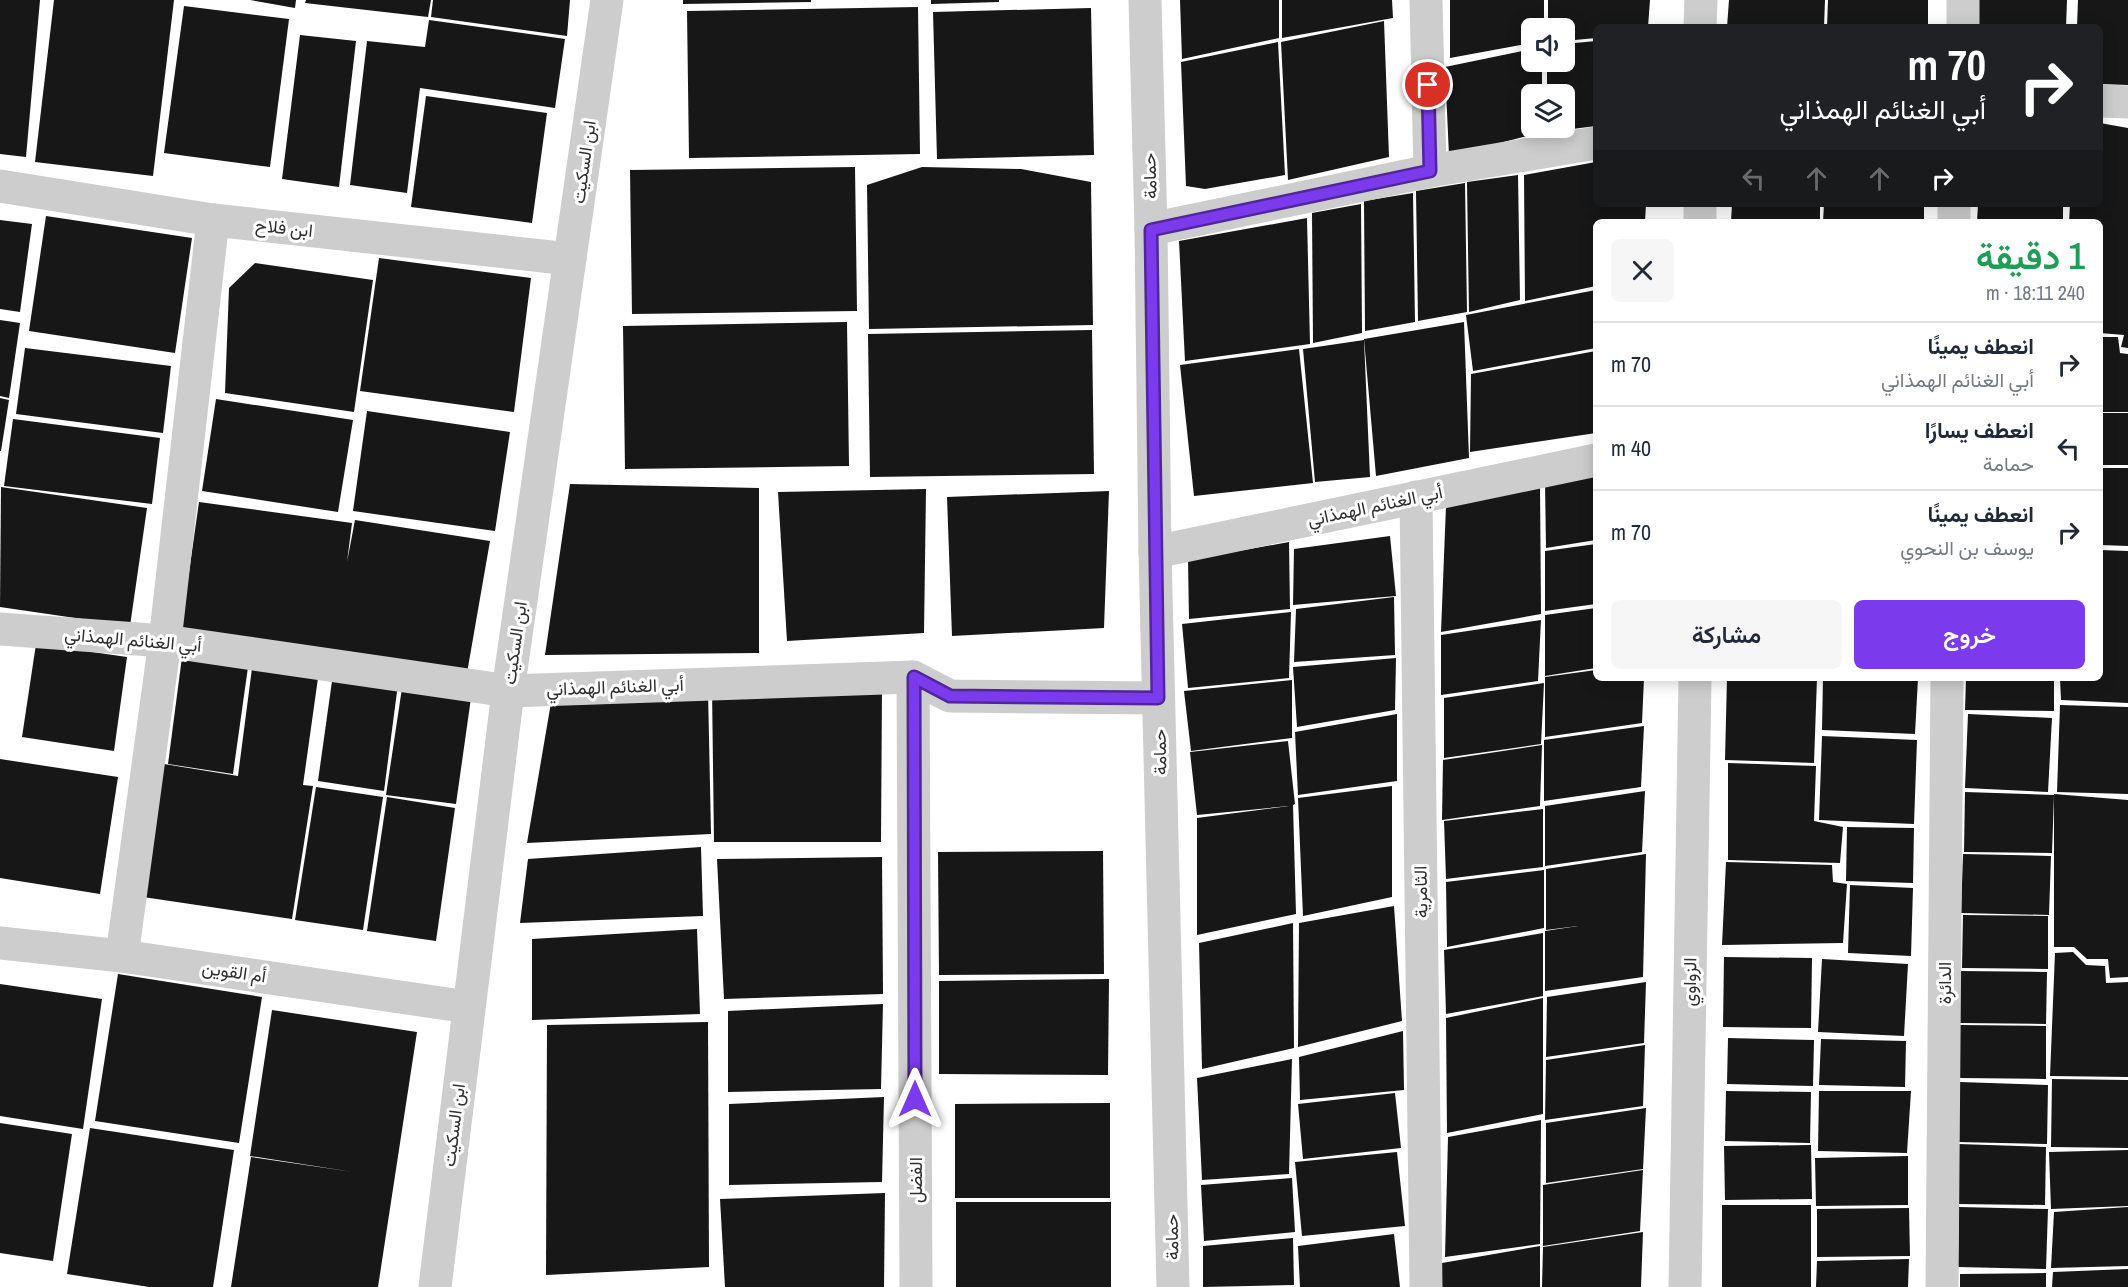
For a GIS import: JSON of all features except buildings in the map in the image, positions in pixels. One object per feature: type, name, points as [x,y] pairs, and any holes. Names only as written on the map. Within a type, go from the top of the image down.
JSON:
[{"type":"street","name":"ابن السكيت","points":[[435,1287],[508,691],[608,0]]},
{"type":"street","name":"حمامة","points":[[1145,0],[1158,698],[1173,1287]]},
{"type":"street","points":[[1426,0],[1430,171]]},
{"type":"street","points":[[1700,24],[1701,0]]},
{"type":"street","points":[[1963,0],[1963,24]]},
{"type":"street","points":[[2103,101],[2128,102]]},
{"type":"street","points":[[1151,230],[1430,171],[1593,144]]},
{"type":"street","name":"ابن فلاح","points":[[0,186],[213,220],[570,260]]},
{"type":"street","points":[[122,956],[165,641],[213,220]]},
{"type":"street","name":"أبي الغنائم الهمذاني","points":[[1155,552],[1593,461]]},
{"type":"street","name":"الثامرية","points":[[1416,497],[1426,1287]]},
{"type":"street","name":"أبي الغنائم الهمذاني","points":[[0,629],[165,641],[508,691],[914,677],[950,696],[1158,698]]},
{"type":"street","name":"الفضل","points":[[914,677],[916,1287]]},
{"type":"street","name":"الزواوي","points":[[1685,1287],[1695,681]]},
{"type":"street","name":"الدائرة","points":[[1942,1287],[1947,681]]},
{"type":"street","name":"أم القوين","points":[[0,943],[122,956],[468,1007]]},
{"type":"route","points":[[915,1099],[914,677],[950,696],[1158,698],[1151,230],[1430,171],[1428,85]]}]
